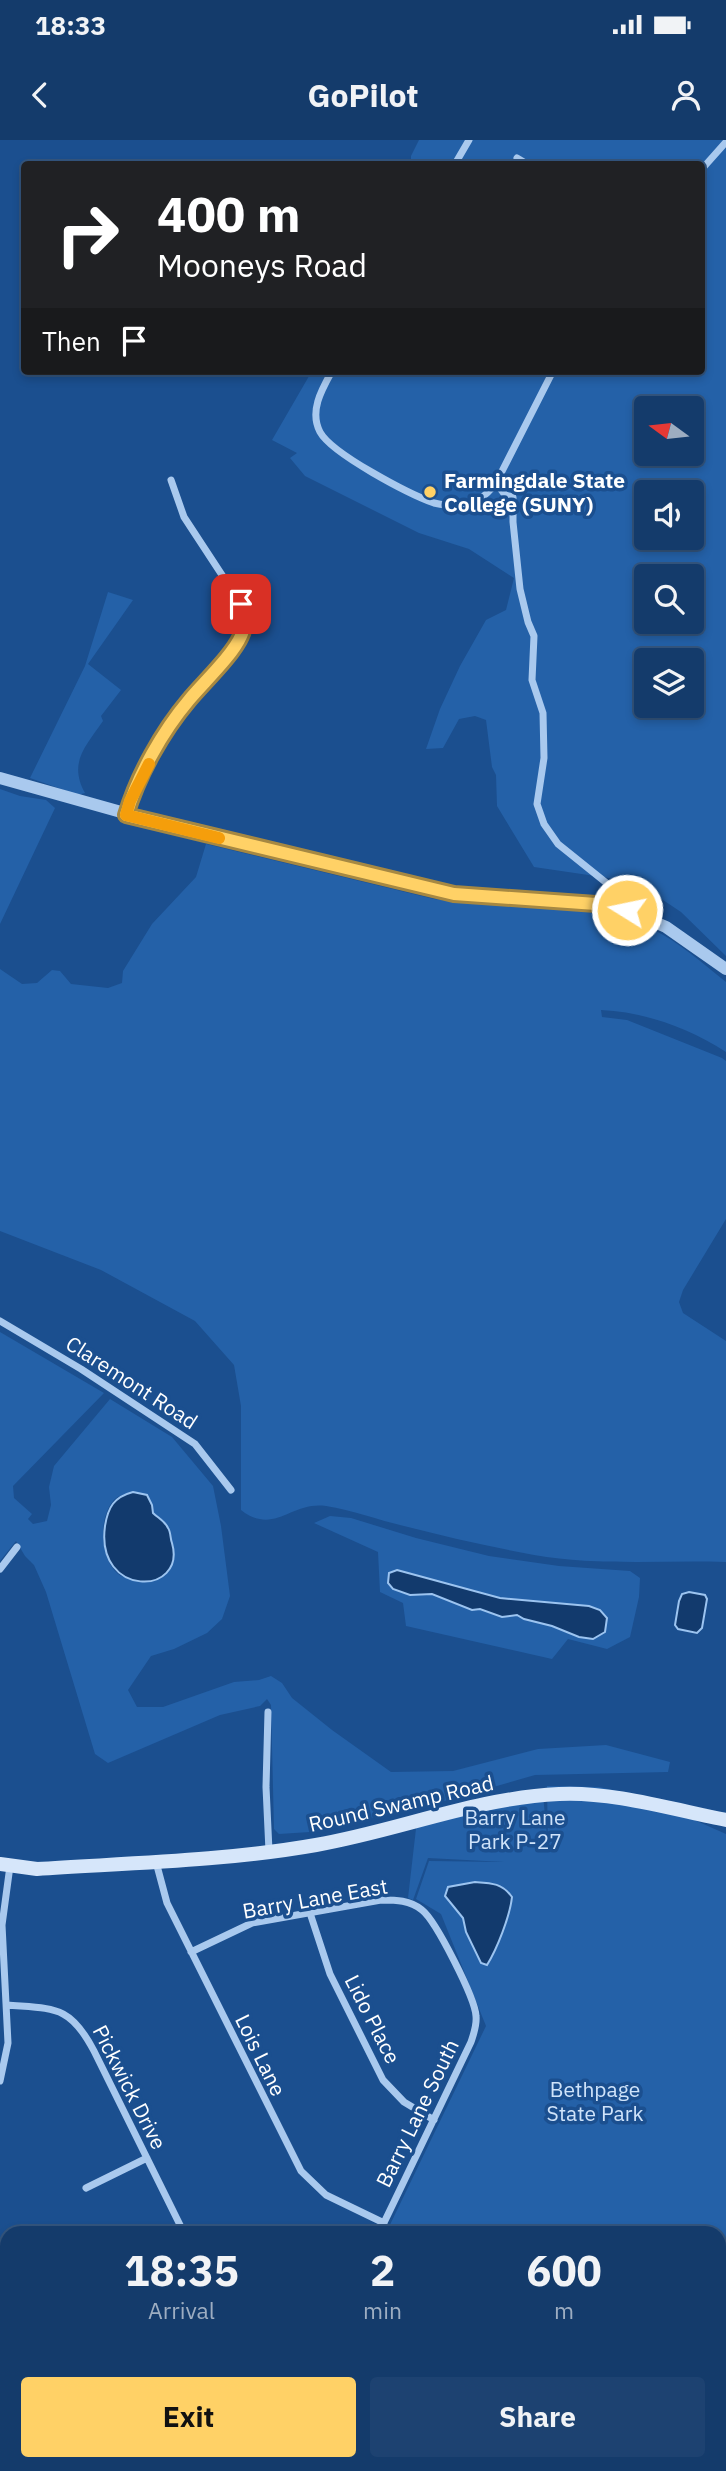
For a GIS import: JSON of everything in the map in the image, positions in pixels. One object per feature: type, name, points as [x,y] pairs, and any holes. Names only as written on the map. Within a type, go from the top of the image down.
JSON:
[{"type":"main road","name":"Round Swamp Road","points":[[5,1865],[37,1869],[269,1851],[352,1838],[495,1801],[561,1793],[624,1799],[726,1820]]},
{"type":"street","points":[[457,161],[469,140]]},
{"type":"street","points":[[705,166],[726,142]]},
{"type":"street","points":[[517,158],[522,161]]},
{"type":"street","points":[[330,375],[319,396],[317,421],[320,432],[337,450],[435,503],[464,505],[477,501],[496,483],[551,375]]},
{"type":"street","points":[[126,815],[130,801],[160,741],[186,703],[236,645],[244,627],[241,604],[184,517],[171,480]]},
{"type":"street","points":[[496,483],[505,495],[513,497],[520,589],[534,636],[532,680],[543,713],[544,731],[544,758],[537,804],[544,824],[558,844],[609,885],[629,894],[627,910]]},
{"type":"street","points":[[0,778],[126,815],[454,894],[596,904],[627,910],[666,927],[726,970]]},
{"type":"street","name":"Claremont Road","points":[[0,1321],[81,1369],[195,1444],[231,1489]]},
{"type":"street","points":[[0,1570],[17,1548]]},
{"type":"street","points":[[268,1712],[269,1851]]},
{"type":"street","name":"Lois Lane","points":[[156,1861],[167,1903],[301,2171],[326,2195],[384,2223]]},
{"type":"street","points":[[0,2081],[8,2043],[2,1925],[5,1865]]},
{"type":"street","name":"Barry Lane East","points":[[191,1952],[251,1923],[381,1900],[397,1900],[420,1908],[433,1922],[474,2006]]},
{"type":"street","name":"Lido Place","points":[[310,1913],[330,1974],[383,2080],[404,2102],[434,2120]]},
{"type":"street","name":"Pickwick Drive","points":[[7,2005],[50,2009],[62,2012],[77,2022],[181,2226]]},
{"type":"street","name":"Barry Lane South","points":[[382,2226],[471,2042],[476,2028],[474,2006]]},
{"type":"street","points":[[86,2188],[147,2158]]},
{"type":"green space","points":[[419,140],[726,140],[726,956],[681,912],[636,882],[534,867],[497,806],[496,775],[492,767],[486,720],[475,716],[459,719],[443,748],[426,749],[440,709],[460,666],[486,620],[506,610],[514,578],[469,549],[419,533],[305,476],[290,458],[297,453],[272,440],[310,375],[705,375],[705,161],[411,161],[411,156]]},
{"type":"green space","points":[[108,592],[133,600],[88,664],[121,690],[101,716],[103,721],[81,755],[78,772],[85,793],[78,795],[30,778],[85,666]]},
{"type":"green space","points":[[0,789],[20,796],[46,800],[55,808],[0,924]]},
{"type":"green space","points":[[206,844],[434,899],[546,906],[602,913],[652,929],[672,940],[726,982],[726,1052],[666,1023],[634,1014],[601,1010],[602,1017],[627,1020],[726,1061],[726,1219],[683,1290],[679,1302],[683,1313],[726,1341],[726,1562],[606,1562],[534,1555],[469,1542],[326,1506],[303,1508],[273,1519],[253,1517],[241,1510],[241,1406],[234,1365],[195,1321],[101,1270],[0,1231],[0,969],[22,984],[37,983],[52,970],[60,971],[71,984],[108,988],[122,983],[123,971],[152,924],[196,877]]},
{"type":"green space","points":[[0,1332],[104,1393],[13,1486],[14,1498],[32,1514],[28,1519],[33,1524],[47,1521],[51,1505],[49,1487],[54,1466],[110,1399],[172,1437],[213,1486],[230,1596],[222,1619],[207,1633],[174,1649],[151,1656],[128,1690],[137,1707],[163,1707],[234,1682],[271,1676],[282,1683],[292,1698],[332,1730],[391,1772],[453,1771],[538,1749],[606,1745],[670,1762],[668,1772],[535,1775],[444,1801],[310,1832],[279,1834],[274,1829],[271,1705],[267,1699],[260,1706],[220,1715],[108,1763],[95,1754],[46,1592],[34,1565],[16,1541],[0,1561]],"holes":[[[133,1492],[147,1495],[153,1513],[170,1530],[174,1550],[172,1564],[145,1582],[121,1576],[112,1567],[105,1549],[103,1528],[108,1509],[115,1499]]]},
{"type":"green space","points":[[330,1516],[351,1518],[489,1556],[559,1566],[630,1571],[640,1578],[639,1597],[630,1637],[607,1649],[568,1639],[552,1659],[406,1626],[403,1603],[380,1592],[378,1552],[314,1523]]},
{"type":"green space","name":"Bethpage State Park","points":[[547,1786],[599,1787],[640,1796],[726,1834],[726,2226],[389,2226],[486,2026],[441,1914],[416,1899],[429,1861],[504,1862],[428,1858],[413,1900],[408,1898],[417,1820],[543,1795],[548,1846]],"holes":[[[511,1906],[495,1952],[481,1963],[466,1932],[463,1918]]]},
{"type":"shaded area","points":[[133,1492],[147,1495],[153,1513],[170,1531],[173,1560],[166,1573],[155,1580],[140,1581],[126,1577],[113,1566],[106,1550],[105,1526],[110,1508],[121,1497]]},
{"type":"shaded area","points":[[397,1570],[500,1598],[589,1606],[600,1610],[607,1618],[605,1632],[593,1639],[579,1637],[517,1615],[502,1617],[480,1609],[472,1610],[432,1594],[410,1595],[393,1589],[388,1583],[389,1573]]},
{"type":"shaded area","points":[[689,1592],[705,1595],[707,1599],[702,1628],[697,1633],[678,1629],[675,1625],[679,1601],[682,1594]]},
{"type":"shaded area","points":[[475,1882],[500,1886],[512,1897],[503,1932],[487,1965],[481,1963],[466,1932],[463,1918],[445,1896],[448,1887]]},
{"type":"slow traffic","points":[[149,764],[130,801],[126,815],[219,838]]},
{"type":"place","name":"Farmingdale State College (SUNY)","points":[[430,492]]},
{"type":"route","points":[[241,604],[244,615],[242,636],[186,703],[160,741],[130,801],[126,815],[454,894],[596,904],[627,910]]},
{"type":"park label","name":"Barry Lane Park P-27","points":[[515,1829]]}]
